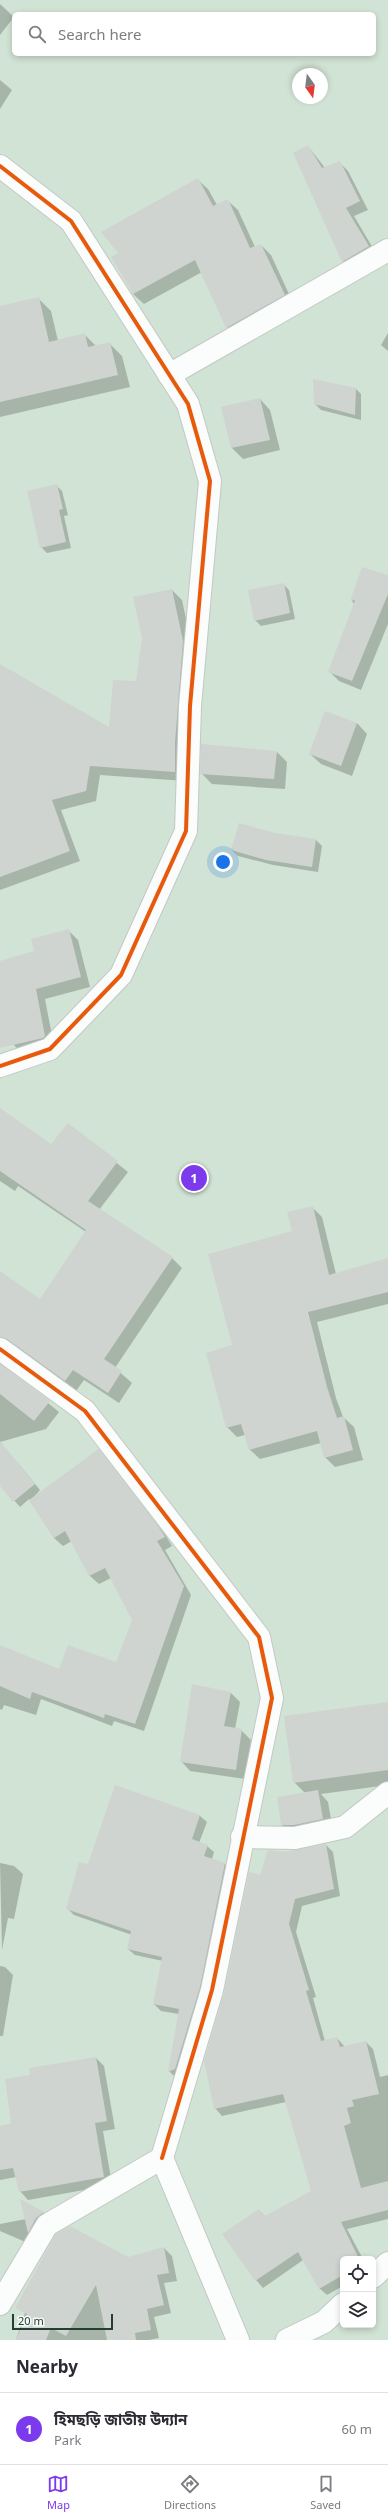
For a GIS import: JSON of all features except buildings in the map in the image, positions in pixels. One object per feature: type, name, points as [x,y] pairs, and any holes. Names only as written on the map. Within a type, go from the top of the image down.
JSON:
[{"type":"street","points":[[0,166],[71,221],[188,404],[210,481],[190,706],[186,831],[121,975],[50,1050],[0,1066]]},
{"type":"street","points":[[169,375],[388,250]]},
{"type":"street","points":[[0,1349],[85,1411],[259,1637],[272,1698],[242,1837],[212,1990],[162,2158],[238,2340]]},
{"type":"street","points":[[242,1837],[295,1838],[346,1827],[388,1793]]},
{"type":"street","points":[[0,2304],[47,2224],[162,2158]]},
{"type":"street","points":[[376,2274],[388,2263]]},
{"type":"street","points":[[287,2340],[324,2322],[340,2307]]},
{"type":"green space","points":[[0,0],[388,0],[388,2340],[0,2340]]},
{"type":"cycle path","points":[[0,166],[71,221],[188,404],[210,481],[190,706],[186,831],[121,975],[50,1049],[0,1066]]},
{"type":"cycle path","points":[[0,1349],[85,1411],[259,1637],[272,1698],[212,1990],[162,2158]]},
{"type":"place","name":"হিমছড়ি জাতীয় উদ্যান","points":[[194,1178]]}]
